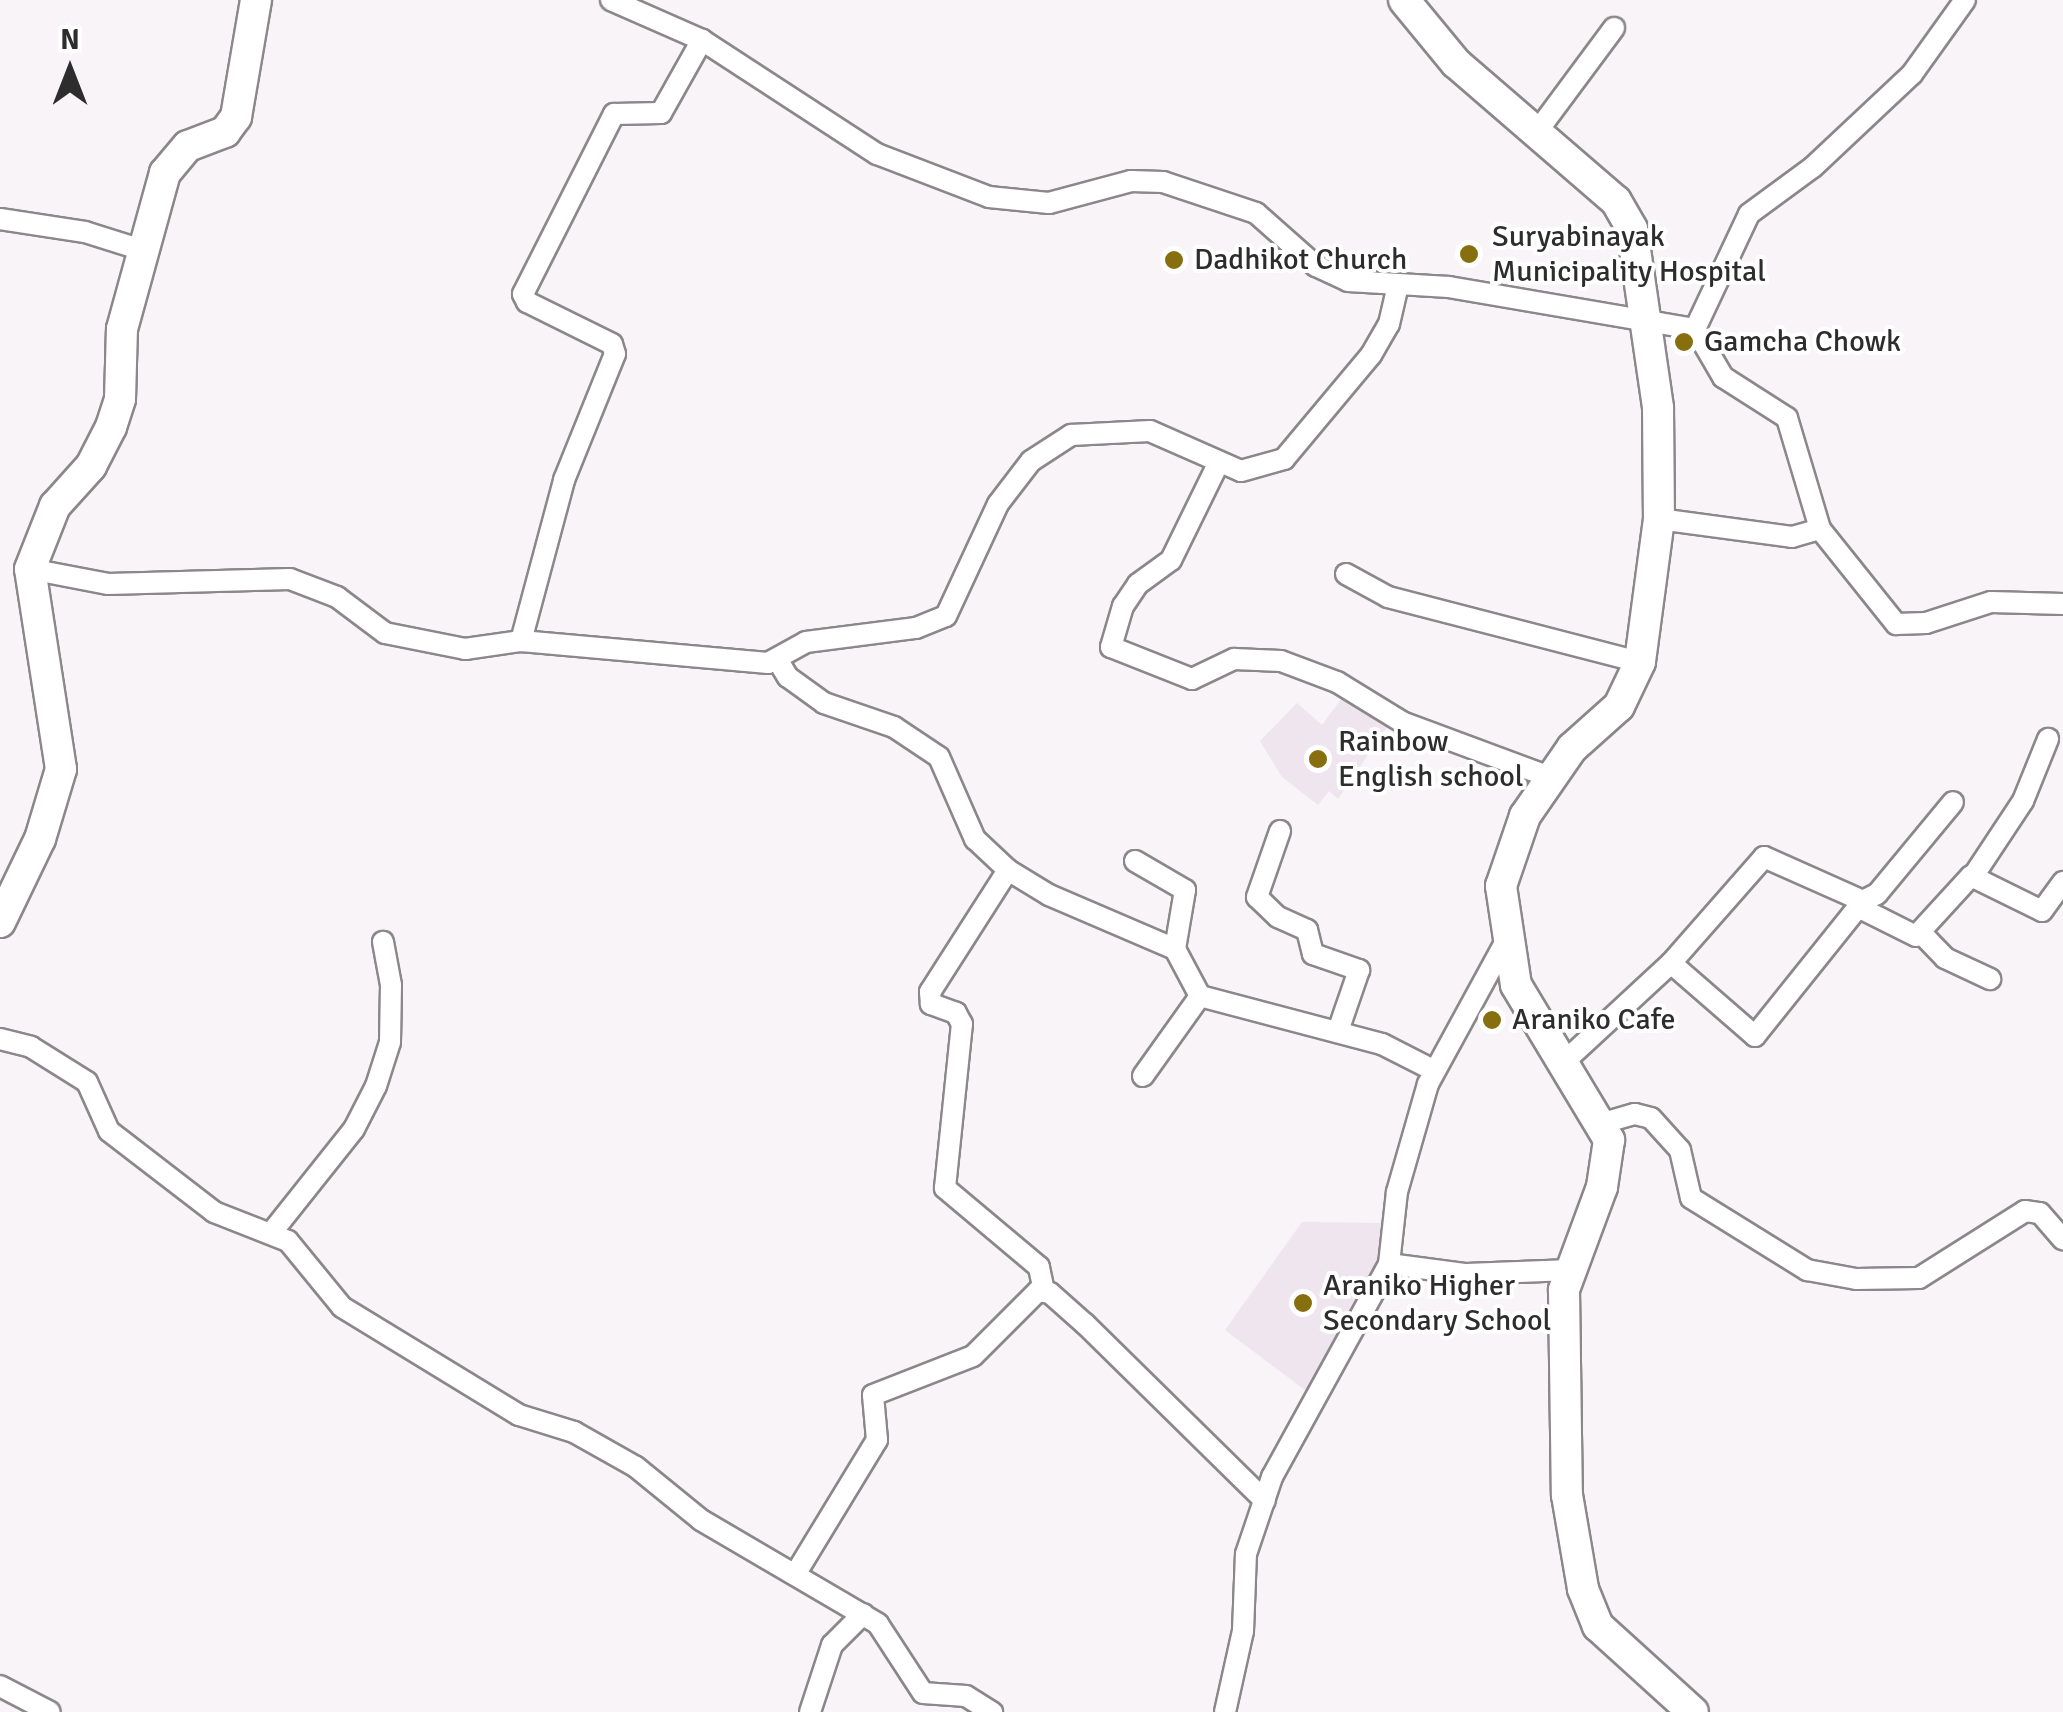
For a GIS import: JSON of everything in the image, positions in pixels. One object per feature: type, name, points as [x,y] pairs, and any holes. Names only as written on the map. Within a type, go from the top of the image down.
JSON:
[{"type":"street","points":[[0,922],[40,838],[61,769],[30,569],[54,506],[90,466],[112,427],[120,399],[122,329],[142,250],[174,157],[226,132],[236,117],[256,0]]},
{"type":"street","points":[[612,0],[702,40],[849,139],[950,184],[1031,204],[1131,180],[1180,186],[1256,213],[1316,266],[1348,281],[1397,288],[1449,287],[1558,311],[1646,320],[1696,330],[1723,378],[1787,418],[1820,529],[1896,624],[1926,623],[1992,602],[2063,604]]},
{"type":"street","points":[[1404,0],[1456,63],[1539,129],[1628,215],[1646,320],[1658,408],[1659,519],[1640,662],[1612,715],[1550,777],[1503,866],[1507,939],[1516,985],[1603,1124],[1609,1162],[1564,1290],[1567,1495],[1583,1589],[1598,1626],[1693,1712]]},
{"type":"street","points":[[1696,330],[1749,214],[1813,167],[1912,74],[1965,0]]},
{"type":"street","points":[[1539,129],[1614,28]]},
{"type":"street","points":[[521,641],[548,530],[616,354],[612,344],[527,302],[524,294],[614,114],[661,113],[702,40]]},
{"type":"street","points":[[0,219],[85,232],[142,250]]},
{"type":"street","points":[[30,569],[108,584],[290,579],[337,596],[386,633],[465,649],[521,641],[652,649],[754,664],[777,659],[806,642],[916,628],[946,616],[998,504],[1030,461],[1071,435],[1150,432],[1218,464],[1254,470],[1296,450],[1371,355],[1389,324],[1397,288]]},
{"type":"street","points":[[1218,464],[1171,560],[1138,584],[1123,606],[1110,647],[1192,679],[1234,660],[1281,661],[1337,682],[1402,722],[1550,777]]},
{"type":"street","points":[[1659,519],[1792,537],[1820,529]]},
{"type":"street","points":[[1346,574],[1388,596],[1640,662]]},
{"type":"street","points":[[777,659],[788,677],[824,703],[894,727],[939,757],[975,839],[1008,870],[1049,896],[1175,949]]},
{"type":"street","points":[[1923,935],[1974,876],[2024,801],[2048,739]]},
{"type":"street","points":[[1671,963],[1755,1036],[1953,802]]},
{"type":"street","points":[[1280,831],[1257,897],[1278,917],[1307,930],[1313,954],[1360,970],[1338,1031]]},
{"type":"street","points":[[1564,1062],[1671,963],[1767,856],[1862,905],[1908,934],[1923,935],[1945,958],[1990,979]]},
{"type":"street","points":[[1136,862],[1185,890],[1175,949],[1200,996],[1382,1044],[1433,1070]]},
{"type":"street","points":[[1008,870],[928,999],[962,1024],[945,1188],[1039,1267],[1044,1291],[1265,1501]]},
{"type":"street","points":[[1974,876],[2042,911],[2063,882]]},
{"type":"street","points":[[1226,1712],[1243,1631],[1246,1554],[1272,1476],[1388,1264],[1397,1192],[1433,1070],[1507,939]]},
{"type":"street","points":[[272,1232],[354,1130],[376,1086],[390,1042],[391,985],[383,942]]},
{"type":"street","points":[[1143,1076],[1200,996]]},
{"type":"street","points":[[0,1039],[31,1047],[88,1082],[110,1131],[199,1201],[230,1220],[272,1232],[302,1255],[324,1292],[342,1307],[519,1415],[574,1432],[636,1467],[701,1520],[864,1614],[890,1638],[923,1693],[966,1696],[992,1712]]},
{"type":"street","points":[[1603,1124],[1635,1114],[1651,1118],[1680,1150],[1691,1198],[1806,1270],[1856,1280],[1919,1278],[2024,1211],[2040,1213],[2063,1239]]},
{"type":"street","points":[[1388,1264],[1466,1274],[1571,1270]]},
{"type":"street","points":[[796,1574],[877,1440],[873,1395],[973,1356],[1044,1291]]},
{"type":"street","points":[[810,1712],[832,1644],[864,1614]]},
{"type":"street","points":[[0,1686],[50,1712]]},
{"type":"shaded area","name":"Rainbow English school","points":[[1347,691],[1391,721],[1338,799],[1329,791],[1318,805],[1282,777],[1260,741],[1297,703],[1322,725]]},
{"type":"shaded area","name":"Araniko Higher Secondary School","points":[[1302,1222],[1386,1223],[1377,1276],[1309,1393],[1225,1330]]},
{"type":"place","name":"Suryabinayak Municipality Hospital","points":[[1469,254]]},
{"type":"place","name":"Dadhikot Church","points":[[1174,260]]},
{"type":"place","name":"Gamcha Chowk","points":[[1684,342]]},
{"type":"place","name":"Rainbow English school","points":[[1318,759]]},
{"type":"place","name":"Araniko Cafe","points":[[1492,1020]]},
{"type":"place","name":"Araniko Higher Secondary School","points":[[1303,1303]]}]
